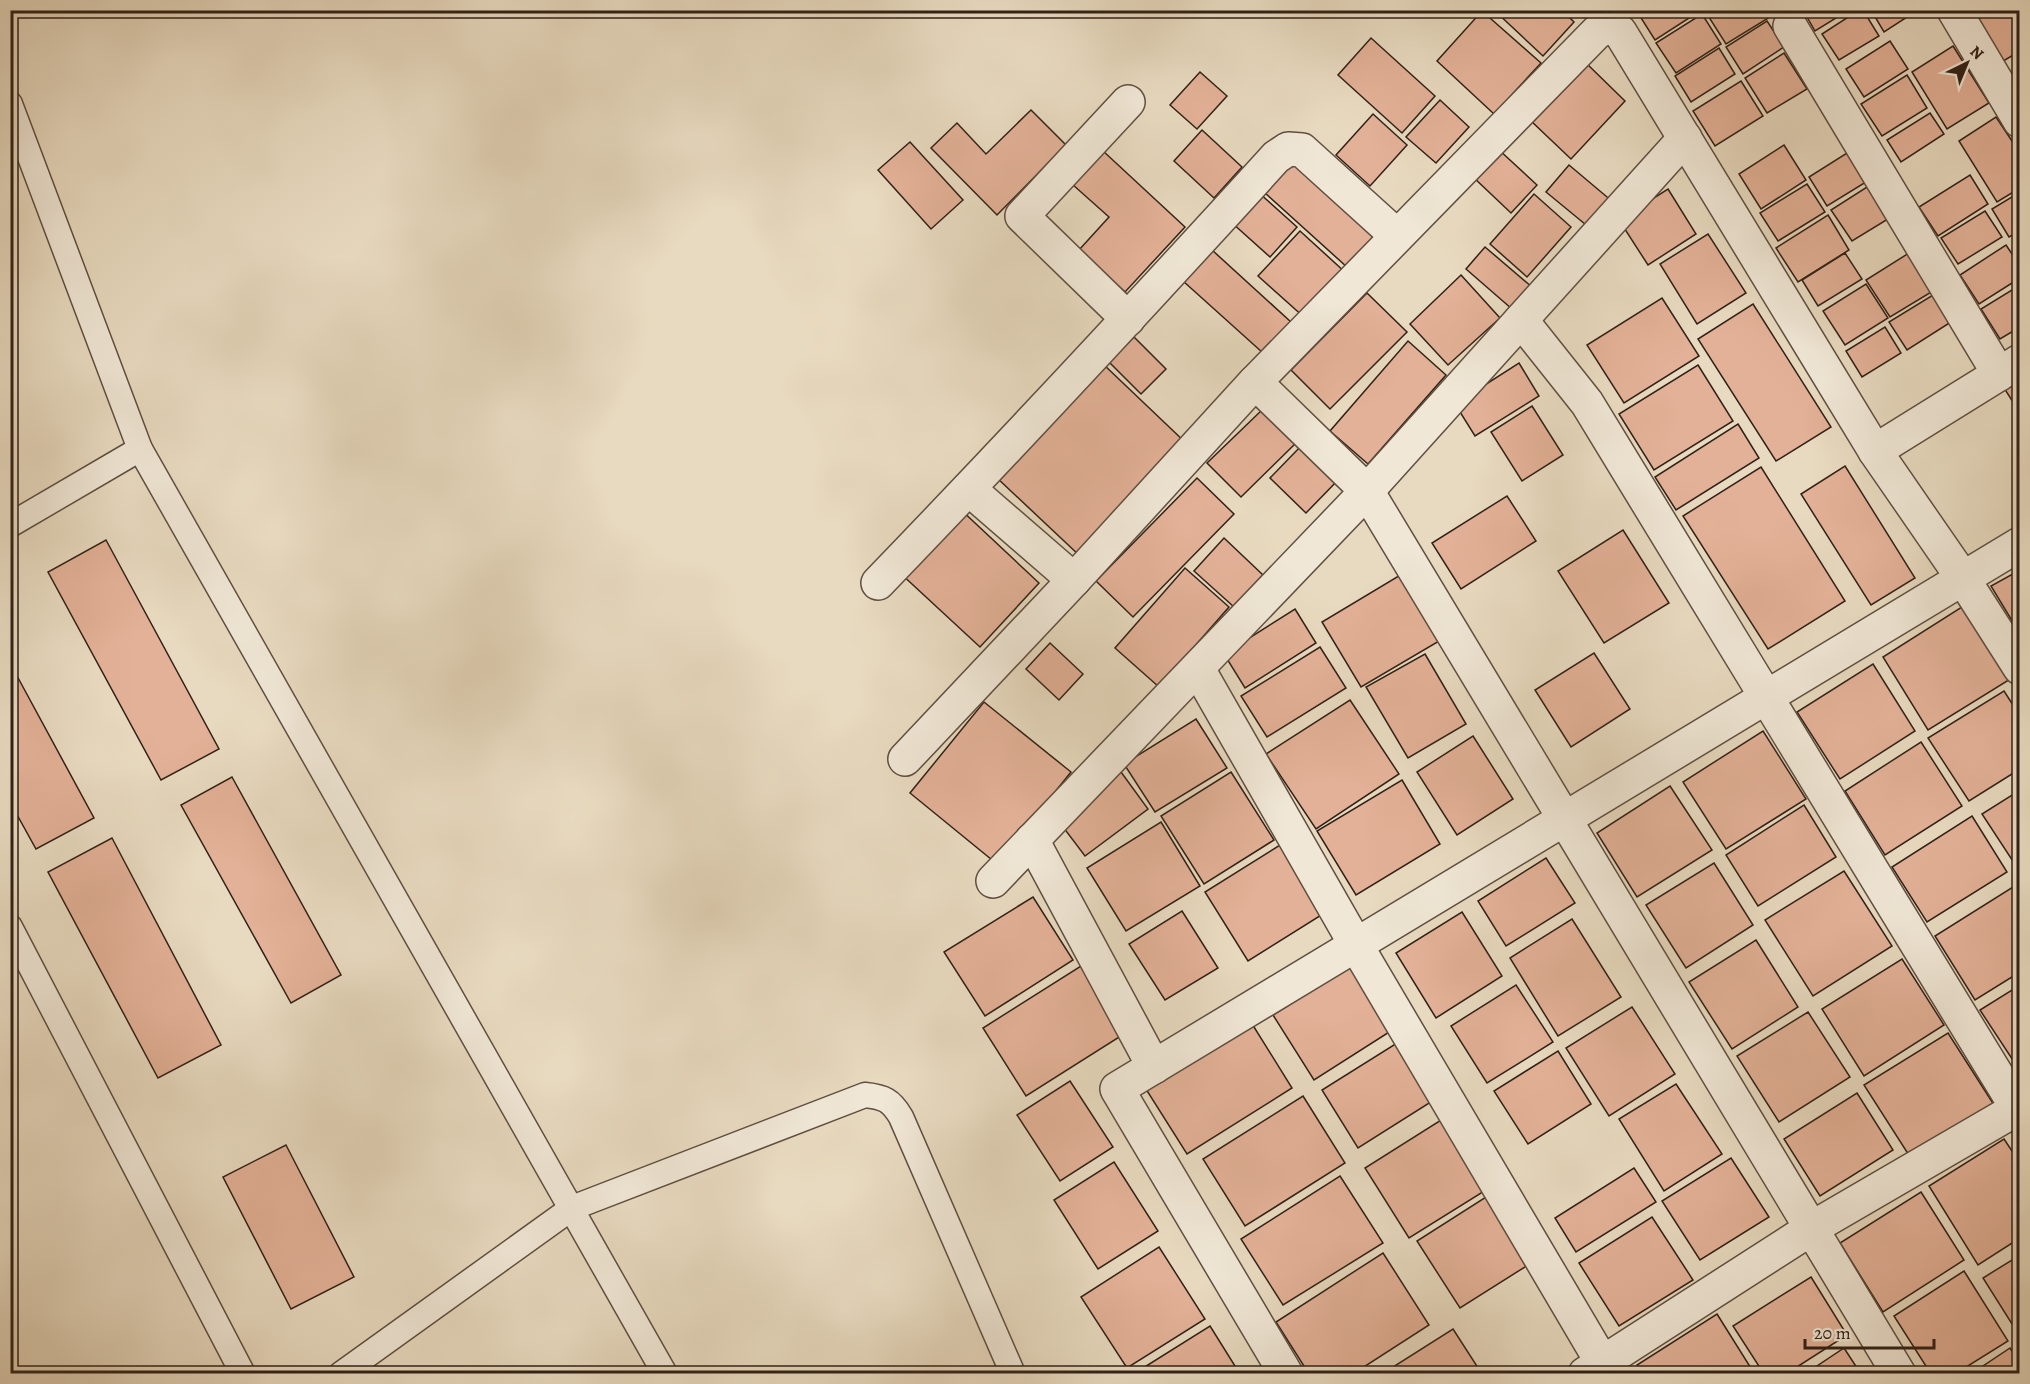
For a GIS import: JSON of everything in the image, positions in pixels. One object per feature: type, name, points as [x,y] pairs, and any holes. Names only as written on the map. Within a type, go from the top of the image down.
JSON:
[{"type":"street","points":[[1954,10],[2019,121]]},
{"type":"street","points":[[1790,26],[2009,368],[1875,452]]},
{"type":"street","points":[[905,759],[1074,580],[1255,382],[1598,32],[1605,28],[1612,28],[1620,32],[1875,452],[1962,577],[2019,668]]},
{"type":"street","points":[[1128,102],[1022,216],[1128,319]]},
{"type":"street","points":[[993,881],[1367,491],[1685,138]]},
{"type":"street","points":[[878,583],[1128,319],[1276,157],[1288,149],[1302,150],[1397,236]]},
{"type":"street","points":[[1198,669],[1599,1370],[1812,1228],[2019,1110],[1587,403],[1521,320]]},
{"type":"street","points":[[1255,382],[1367,491],[1899,1374]]},
{"type":"street","points":[[969,489],[1074,580]]},
{"type":"street","points":[[1286,1374],[1117,1089],[2019,544]]},
{"type":"street","points":[[1032,840],[1154,1067]]},
{"type":"lane","points":[[10,104],[140,449],[665,1374]]},
{"type":"lane","points":[[10,525],[140,449]]},
{"type":"lane","points":[[10,927],[243,1374]]},
{"type":"lane","points":[[341,1374],[572,1208],[865,1095],[879,1097],[894,1104],[901,1117],[1013,1374]]},
{"type":"building","points":[[1494,10],[1562,10],[1574,22],[1543,56]]},
{"type":"building","points":[[1636,10],[1700,10],[1700,11],[1655,40]]},
{"type":"building","points":[[1766,10],[1770,17],[1726,44],[1705,11]]},
{"type":"building","points":[[1803,10],[1849,10],[1815,31]]},
{"type":"building","points":[[1859,10],[1863,10],[1879,36],[1839,60],[1822,34]]},
{"type":"building","points":[[1871,10],[1918,10],[1884,32]]},
{"type":"building","points":[[1966,10],[2020,10],[2020,51],[2000,63]]},
{"type":"building","points":[[1482,11],[1541,63],[1494,114],[1437,61]]},
{"type":"building","points":[[1702,14],[1721,44],[1676,73],[1656,43]]},
{"type":"building","points":[[1767,21],[1784,47],[1743,74],[1726,47]]},
{"type":"building","points":[[1371,38],[1435,96],[1402,133],[1338,75]]},
{"type":"building","points":[[1890,41],[1908,69],[1864,97],[1846,69]]},
{"type":"building","points":[[1953,46],[1989,103],[1947,129],[1912,72]]},
{"type":"building","points":[[1719,48],[1735,74],[1691,102],[1675,76]]},
{"type":"building","points":[[1784,53],[1807,89],[1767,113],[1745,78]]},
{"type":"building","points":[[1585,62],[1625,101],[1571,159],[1530,120]]},
{"type":"building","points":[[1200,72],[1227,96],[1197,129],[1170,105]]},
{"type":"building","points":[[1907,75],[1927,108],[1882,136],[1861,104]]},
{"type":"building","points":[[1741,81],[1763,116],[1715,146],[1693,111]]},
{"type":"building","points":[[1440,100],[1469,127],[1436,163],[1406,137]]},
{"type":"building","points":[[1031,110],[1066,145],[997,215],[931,148],[957,123],[986,154]]},
{"type":"building","points":[[1930,113],[1944,134],[1901,162],[1887,140]]},
{"type":"building","points":[[1373,114],[1407,145],[1370,186],[1336,155]]},
{"type":"building","points":[[1996,117],[2020,153],[2020,188],[1997,202],[1959,141]]},
{"type":"building","points":[[1202,130],[1242,167],[1214,198],[1174,161]]},
{"type":"building","points":[[910,142],[963,200],[931,229],[878,170]]},
{"type":"building","points":[[1784,145],[1806,180],[1761,209],[1739,174]]},
{"type":"building","points":[[1498,149],[1537,185],[1511,213],[1472,176]]},
{"type":"building","points":[[1102,150],[1185,227],[1125,292],[1079,250],[1109,217],[1072,184]]},
{"type":"building","points":[[1847,153],[1866,182],[1827,206],[1809,177]]},
{"type":"building","points":[[1292,163],[1375,239],[1348,268],[1265,193]]},
{"type":"building","points":[[1569,165],[1613,202],[1591,229],[1546,192]]},
{"type":"building","points":[[1970,175],[1988,204],[1938,236],[1919,207]]},
{"type":"building","points":[[1807,184],[1825,212],[1778,241],[1760,213]]},
{"type":"building","points":[[1867,187],[1888,219],[1852,241],[1831,210]]},
{"type":"building","points":[[1668,189],[1696,234],[1648,265],[1619,220]]},
{"type":"building","points":[[1258,192],[1297,227],[1270,257],[1231,222]]},
{"type":"building","points":[[2020,192],[2020,231],[2009,237],[1992,209]]},
{"type":"building","points":[[1534,194],[1571,227],[1527,277],[1490,244]]},
{"type":"building","points":[[1985,211],[2002,237],[1958,264],[1941,238]]},
{"type":"building","points":[[1828,215],[1849,250],[1798,282],[1776,248]]},
{"type":"building","points":[[1300,231],[1346,273],[1305,318],[1258,276]]},
{"type":"building","points":[[1708,234],[1746,293],[1697,324],[1660,264]]},
{"type":"building","points":[[2020,238],[2020,253],[2013,242]]},
{"type":"building","points":[[2006,245],[2020,266],[2020,278],[1979,304],[1960,275]]},
{"type":"building","points":[[1485,247],[1532,287],[1512,309],[1466,269]]},
{"type":"building","points":[[1212,250],[1291,322],[1263,353],[1183,281]]},
{"type":"building","points":[[1845,253],[1862,279],[1818,306],[1802,280]]},
{"type":"building","points":[[1909,253],[1933,291],[1890,317],[1866,280]]},
{"type":"building","points":[[1461,275],[1500,318],[1448,365],[1410,324]]},
{"type":"building","points":[[1866,284],[1888,318],[1845,345],[1823,311]]},
{"type":"building","points":[[2020,285],[2020,327],[2000,339],[1981,309]]},
{"type":"building","points":[[1367,293],[1407,332],[1330,409],[1291,370]]},
{"type":"building","points":[[1933,295],[1951,322],[1907,350],[1889,322]]},
{"type":"building","points":[[1662,298],[1699,356],[1624,403],[1587,345]]},
{"type":"building","points":[[1753,304],[1831,427],[1776,461],[1698,339]]},
{"type":"building","points":[[1885,327],[1901,353],[1862,377],[1846,351]]},
{"type":"building","points":[[1134,337],[1166,369],[1141,394],[1109,362]]},
{"type":"building","points":[[1408,341],[1446,375],[1368,464],[1330,431]]},
{"type":"building","points":[[1102,363],[1187,444],[1081,557],[995,476]]},
{"type":"building","points":[[1519,363],[1539,396],[1475,436],[1455,404]]},
{"type":"building","points":[[1698,365],[1733,421],[1654,470],[1619,414]]},
{"type":"building","points":[[2020,378],[2020,413],[2004,388]]},
{"type":"building","points":[[1532,406],[1563,455],[1522,481],[1491,432]]},
{"type":"building","points":[[1263,409],[1297,442],[1241,497],[1207,463]]},
{"type":"building","points":[[1738,424],[1759,458],[1676,510],[1655,477]]},
{"type":"building","points":[[1302,445],[1338,480],[1306,513],[1270,478]]},
{"type":"building","points":[[1845,466],[1915,578],[1871,605],[1801,494]]},
{"type":"building","points":[[1761,467],[1845,601],[1768,649],[1683,516]]},
{"type":"building","points":[[1197,478],[1234,514],[1133,617],[1096,581]]},
{"type":"building","points":[[1507,496],[1536,541],[1461,589],[1432,543]]},
{"type":"building","points":[[959,508],[1039,583],[980,647],[899,572]]},
{"type":"building","points":[[1623,530],[1669,603],[1604,643],[1558,571]]},
{"type":"building","points":[[1224,538],[1263,575],[1234,607],[1194,571]]},
{"type":"building","points":[[106,540],[219,749],[161,780],[48,572]]},
{"type":"building","points":[[1185,568],[1229,607],[1159,687],[1115,648]]},
{"type":"building","points":[[2020,570],[2020,634],[1991,586]]},
{"type":"building","points":[[1407,571],[1446,637],[1361,687],[1322,622]]},
{"type":"building","points":[[1965,605],[2012,678],[1928,730],[1883,657]]},
{"type":"building","points":[[1295,609],[1316,643],[1245,688],[1224,654]]},
{"type":"building","points":[[1050,643],[1083,674],[1059,700],[1026,669]]},
{"type":"building","points":[[1320,647],[1346,688],[1267,737],[1241,696]]},
{"type":"building","points":[[1594,653],[1630,709],[1571,747],[1535,690]]},
{"type":"building","points":[[1425,654],[1466,724],[1408,758],[1366,687]]},
{"type":"building","points":[[10,663],[94,818],[36,849],[10,802]]},
{"type":"building","points":[[1873,664],[1915,731],[1840,779],[1797,712]]},
{"type":"building","points":[[2004,691],[2020,716],[2020,769],[1969,801],[1928,738]]},
{"type":"building","points":[[1350,700],[1399,774],[1316,829],[1266,754]]},
{"type":"building","points":[[984,702],[1071,772],[997,864],[910,793]]},
{"type":"building","points":[[1196,719],[1227,768],[1155,812],[1124,764]]},
{"type":"building","points":[[1763,731],[1806,799],[1726,849],[1683,782]]},
{"type":"building","points":[[1473,736],[1513,799],[1457,835],[1417,772]]},
{"type":"building","points":[[1921,742],[1962,806],[1885,855],[1845,791]]},
{"type":"building","points":[[1121,772],[1148,809],[1085,856],[1057,819]]},
{"type":"building","points":[[1231,772],[1274,840],[1204,884],[1161,816]]},
{"type":"building","points":[[232,777],[341,975],[291,1003],[181,805]]},
{"type":"building","points":[[1402,780],[1440,844],[1356,895],[1317,831]]},
{"type":"building","points":[[1670,786],[1712,850],[1637,897],[1597,833]]},
{"type":"building","points":[[2020,790],[2020,872],[1982,814]]},
{"type":"building","points":[[1804,805],[1836,857],[1758,906],[1726,855]]},
{"type":"building","points":[[1972,816],[2007,872],[1927,922],[1892,867]]},
{"type":"building","points":[[1161,822],[1200,886],[1126,931],[1087,868]]},
{"type":"building","points":[[112,838],[221,1045],[158,1078],[48,872]]},
{"type":"building","points":[[1280,845],[1323,914],[1248,961],[1205,892]]},
{"type":"building","points":[[1546,858],[1575,903],[1506,946],[1478,901]]},
{"type":"building","points":[[1714,863],[1753,925],[1686,968],[1646,905]]},
{"type":"building","points":[[1844,871],[1892,946],[1813,996],[1765,920]]},
{"type":"building","points":[[2013,887],[2020,898],[2020,972],[1975,1000],[1935,936]]},
{"type":"building","points":[[1033,897],[1073,960],[985,1016],[944,952]]},
{"type":"building","points":[[1182,911],[1218,968],[1165,1000],[1129,944]]},
{"type":"building","points":[[1462,912],[1502,976],[1436,1018],[1396,953]]},
{"type":"building","points":[[1572,919],[1621,997],[1558,1036],[1510,958]]},
{"type":"building","points":[[1756,940],[1798,1007],[1732,1049],[1689,982]]},
{"type":"building","points":[[1902,959],[1944,1025],[1864,1076],[1822,1009]]},
{"type":"building","points":[[1354,964],[1394,1029],[1314,1080],[1273,1015]]},
{"type":"building","points":[[1081,966],[1124,1034],[1026,1096],[983,1028]]},
{"type":"building","points":[[1516,985],[1553,1042],[1487,1083],[1451,1026]]},
{"type":"building","points":[[2020,985],[2020,1071],[1980,1010]]},
{"type":"building","points":[[1632,1007],[1675,1074],[1609,1116],[1566,1048]]},
{"type":"building","points":[[1808,1012],[1850,1077],[1779,1122],[1737,1056]]},
{"type":"building","points":[[1249,1019],[1292,1088],[1187,1154],[1144,1086]]},
{"type":"building","points":[[1948,1033],[1996,1108],[1912,1160],[1864,1085]]},
{"type":"building","points":[[1397,1043],[1434,1100],[1358,1148],[1322,1090]]},
{"type":"building","points":[[1558,1051],[1591,1104],[1528,1144],[1494,1091]]},
{"type":"building","points":[[1070,1081],[1113,1147],[1060,1181],[1017,1115]]},
{"type":"building","points":[[1676,1084],[1722,1154],[1664,1191],[1619,1119]]},
{"type":"building","points":[[1857,1093],[1893,1150],[1820,1196],[1784,1139]]},
{"type":"building","points":[[1303,1096],[1345,1163],[1245,1226],[1203,1159]]},
{"type":"building","points":[[1449,1115],[1494,1185],[1409,1238],[1365,1168]]},
{"type":"building","points":[[2004,1139],[2020,1163],[2020,1238],[1978,1265],[1929,1186]]},
{"type":"building","points":[[286,1145],[354,1277],[291,1309],[223,1177]]},
{"type":"building","points":[[1731,1158],[1769,1217],[1700,1260],[1662,1201]]},
{"type":"building","points":[[1114,1162],[1158,1231],[1098,1269],[1054,1200]]},
{"type":"building","points":[[1634,1168],[1656,1202],[1576,1252],[1555,1218]]},
{"type":"building","points":[[1340,1176],[1383,1243],[1283,1305],[1241,1239]]},
{"type":"building","points":[[1921,1192],[1964,1260],[1883,1312],[1840,1243]]},
{"type":"building","points":[[1486,1197],[1528,1265],[1460,1308],[1417,1241]]},
{"type":"building","points":[[1652,1217],[1693,1280],[1619,1326],[1579,1263]]},
{"type":"building","points":[[1159,1247],[1205,1319],[1127,1368],[1081,1297]]},
{"type":"building","points":[[1383,1253],[1429,1325],[1353,1374],[1309,1374],[1276,1322]]},
{"type":"building","points":[[2020,1255],[2020,1334],[2019,1335],[1983,1278]]},
{"type":"building","points":[[1964,1271],[2008,1341],[1955,1374],[1931,1374],[1894,1316]]},
{"type":"building","points":[[1811,1277],[1847,1335],[1786,1374],[1764,1374],[1733,1326]]},
{"type":"building","points":[[1717,1314],[1754,1373],[1642,1374],[1637,1365]]},
{"type":"building","points":[[1210,1326],[1240,1374],[1147,1374],[1143,1368]]},
{"type":"building","points":[[1453,1329],[1482,1374],[1397,1374],[1393,1367]]},
{"type":"building","points":[[1844,1348],[1861,1374],[1805,1374]]},
{"type":"building","points":[[2010,1348],[2020,1364],[2020,1374],[1971,1374]]}]
